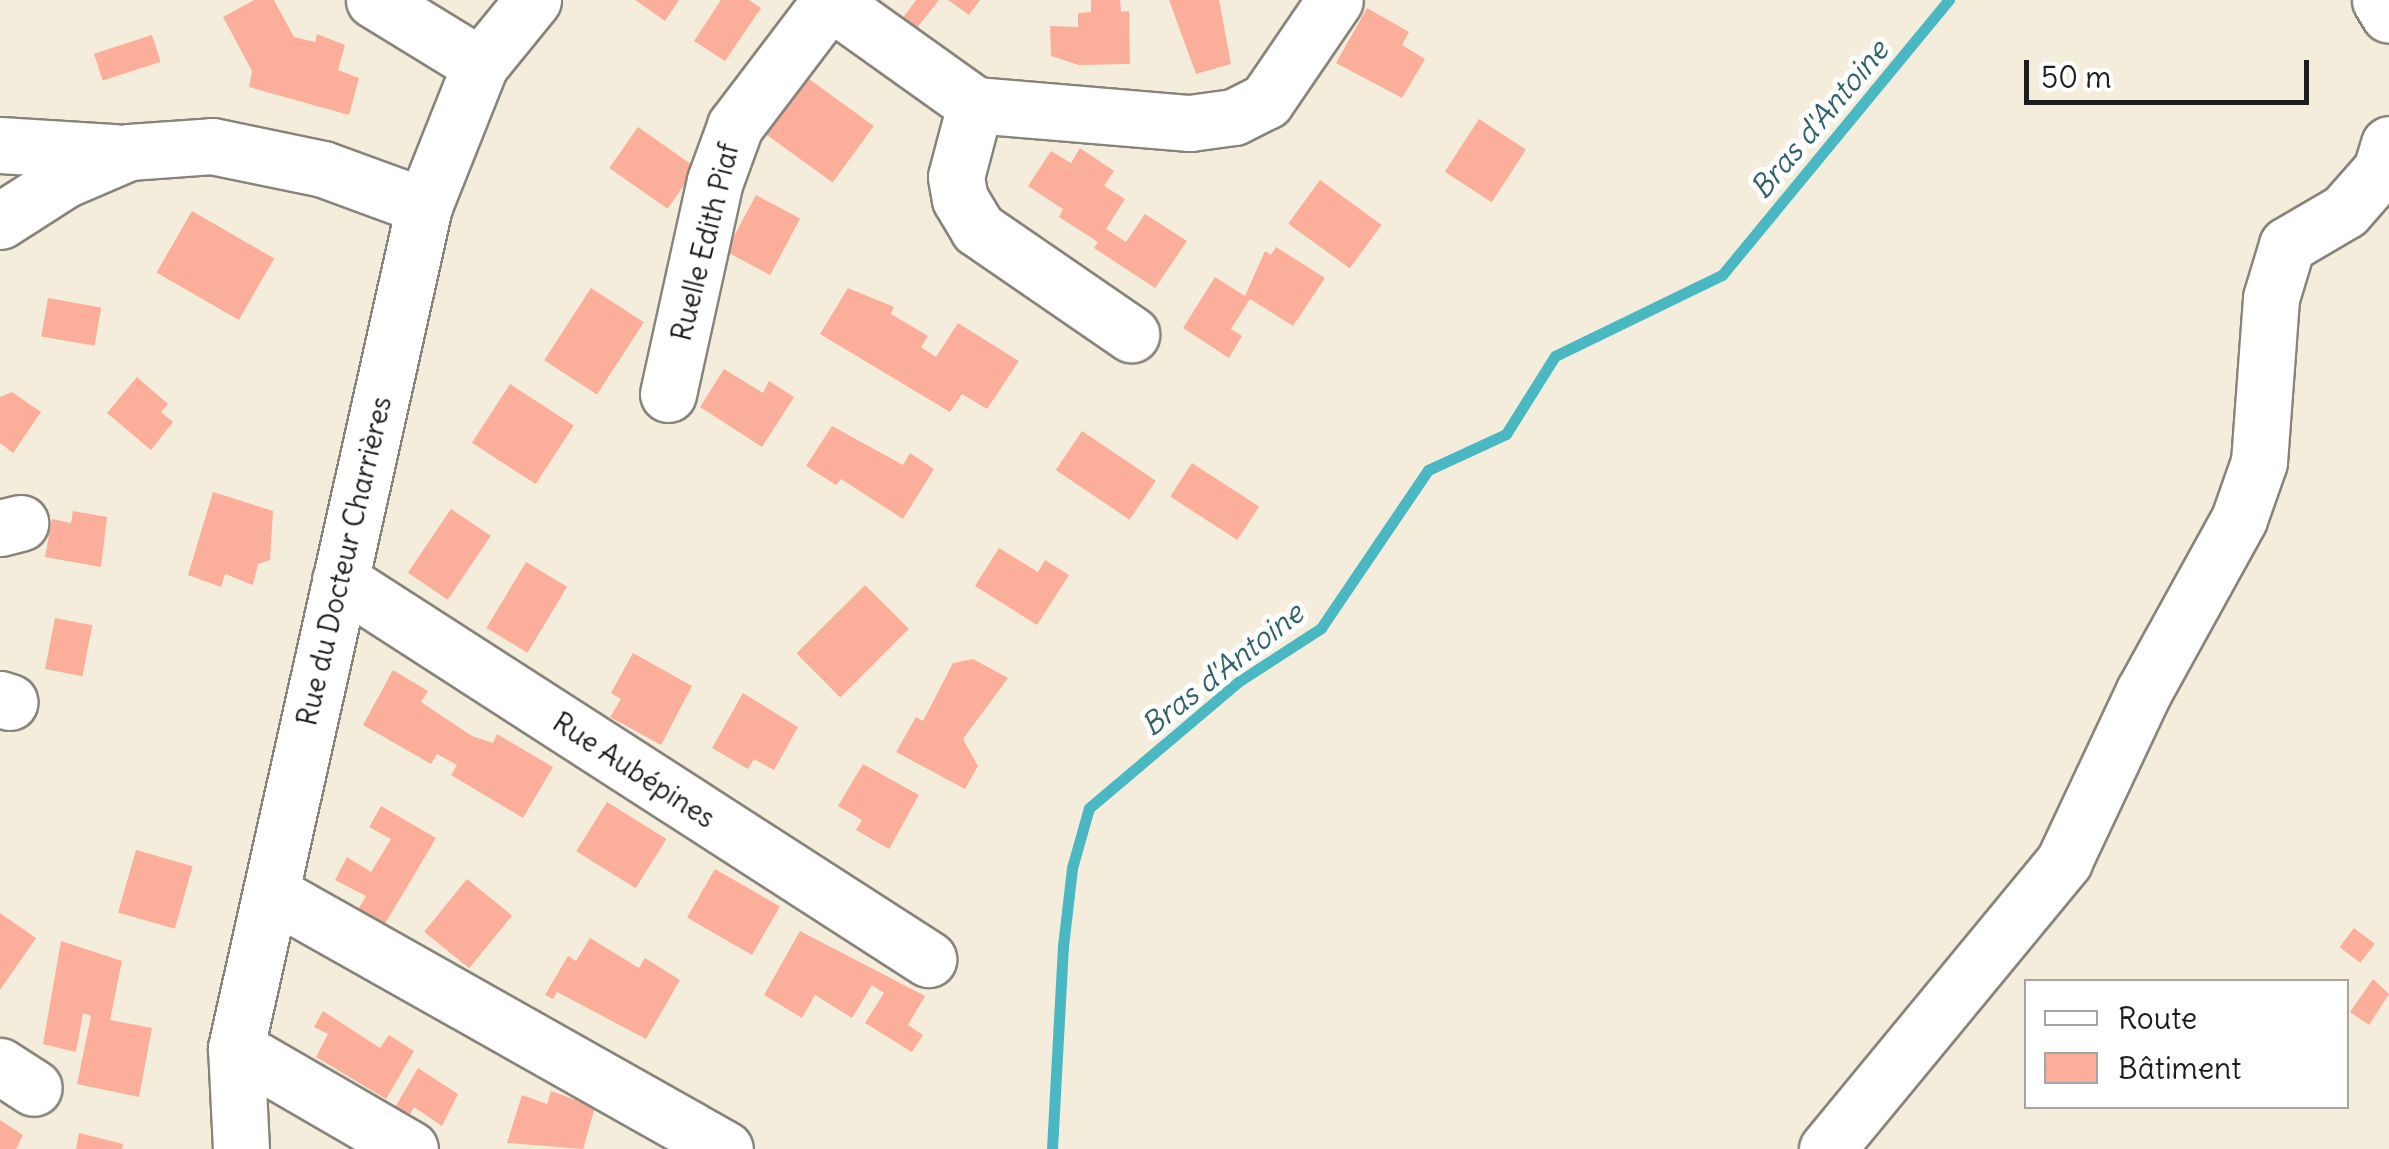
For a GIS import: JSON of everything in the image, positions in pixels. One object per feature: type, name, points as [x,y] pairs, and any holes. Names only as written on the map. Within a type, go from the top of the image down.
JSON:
[{"type":"street","points":[[374,0],[480,66]]},
{"type":"street","name":"Rue du Docteur Charrières","points":[[241,1149],[236,1048],[424,206],[480,66],[533,0]]},
{"type":"street","points":[[1131,334],[978,229],[956,177],[975,105],[1190,123],[1234,117],[1266,101],[1335,0]]},
{"type":"street","points":[[2380,0],[2389,16]]},
{"type":"street","name":"Ruelle Edith Piaf","points":[[668,394],[715,182],[735,126],[829,1],[975,105]]},
{"type":"street","points":[[1828,1149],[2064,861],[2143,693],[2240,519],[2259,462],[2270,298],[2288,245],[2345,211],[2380,170],[2389,144]]},
{"type":"street","points":[[0,145],[129,152],[212,146],[323,170],[424,206]]},
{"type":"street","points":[[0,222],[64,180],[129,152]]},
{"type":"street","name":"Rue Aubépines","points":[[340,580],[928,958]]},
{"type":"street","points":[[271,893],[725,1149]]},
{"type":"street","points":[[236,1048],[410,1149]]},
{"type":"building","points":[[254,0],[274,0],[294,37],[315,42],[317,34],[345,45],[338,70],[359,78],[349,115],[249,87],[252,71],[223,17]]},
{"type":"building","points":[[635,0],[679,0],[665,21]]},
{"type":"building","points":[[721,0],[749,0],[761,8],[725,61],[694,41]]},
{"type":"building","points":[[916,0],[939,0],[916,29],[902,19]]},
{"type":"building","points":[[948,0],[980,0],[969,15]]},
{"type":"building","points":[[1091,0],[1120,0],[1121,12],[1129,11],[1130,64],[1079,65],[1051,56],[1050,26],[1078,27],[1078,13],[1091,12]]},
{"type":"building","points":[[1169,0],[1219,0],[1231,64],[1196,74]]},
{"type":"building","points":[[1367,8],[1409,32],[1402,45],[1425,59],[1402,98],[1336,63]]},
{"type":"building","points":[[152,35],[161,62],[103,80],[94,54]]},
{"type":"building","points":[[805,76],[874,126],[833,183],[764,133]]},
{"type":"building","points":[[1479,119],[1526,149],[1492,202],[1445,172]]},
{"type":"building","points":[[638,127],[696,168],[667,209],[609,168]]},
{"type":"building","points":[[1080,148],[1114,171],[1104,186],[1125,199],[1106,229],[1126,242],[1145,214],[1187,241],[1155,288],[1094,248],[1098,242],[1059,217],[1063,209],[1028,186],[1051,151],[1071,163]]},
{"type":"building","points":[[1320,180],[1381,225],[1350,268],[1288,224]]},
{"type":"building","points":[[756,195],[800,218],[770,275],[726,252]]},
{"type":"building","points":[[192,211],[274,258],[239,320],[157,272]]},
{"type":"building","points":[[1276,247],[1325,278],[1293,326],[1250,299],[1231,329],[1242,336],[1229,358],[1183,328],[1215,277],[1245,296],[1265,251],[1271,255]]},
{"type":"building","points":[[591,288],[644,322],[597,394],[544,360]]},
{"type":"building","points":[[848,288],[894,307],[891,314],[928,336],[921,347],[936,357],[958,323],[1019,361],[987,409],[962,394],[950,412],[820,334]]},
{"type":"building","points":[[48,298],[101,307],[94,346],[41,336]]},
{"type":"building","points":[[724,369],[763,393],[769,381],[794,397],[762,447],[700,407]]},
{"type":"building","points":[[137,377],[168,404],[161,412],[173,422],[151,450],[107,413]]},
{"type":"building","points":[[510,384],[574,425],[536,484],[472,443]]},
{"type":"building","points":[[12,392],[41,412],[13,453],[0,443],[0,397]]},
{"type":"building","points":[[832,426],[903,465],[910,453],[934,469],[903,519],[841,479],[836,485],[806,466]]},
{"type":"building","points":[[1082,431],[1156,481],[1130,520],[1056,470]]},
{"type":"building","points":[[1192,463],[1259,507],[1237,540],[1170,497]]},
{"type":"building","points":[[213,492],[273,511],[270,560],[258,564],[253,585],[225,574],[221,587],[188,575]]},
{"type":"building","points":[[451,509],[491,536],[448,600],[408,573]]},
{"type":"building","points":[[73,511],[107,517],[101,567],[45,557],[52,519],[71,523]]},
{"type":"building","points":[[999,548],[1038,572],[1045,560],[1069,575],[1037,625],[975,586]]},
{"type":"building","points":[[526,562],[567,587],[527,653],[486,628]]},
{"type":"building","points":[[865,585],[909,629],[840,697],[796,654]]},
{"type":"building","points":[[55,618],[92,625],[82,676],[45,669]]},
{"type":"building","points":[[633,653],[692,686],[661,745],[610,717],[621,699],[611,693]]},
{"type":"building","points":[[973,659],[1008,678],[963,739],[978,766],[965,789],[896,752],[916,717],[923,721],[953,663]]},
{"type":"building","points":[[393,670],[428,691],[421,702],[472,736],[493,743],[497,734],[553,767],[523,818],[451,775],[457,765],[437,754],[431,764],[363,725]]},
{"type":"building","points":[[743,693],[798,727],[774,770],[754,759],[748,769],[712,748]]},
{"type":"building","points":[[863,764],[919,795],[889,849],[856,830],[862,820],[838,806]]},
{"type":"building","points":[[607,802],[666,839],[636,888],[576,851]]},
{"type":"building","points":[[381,806],[436,838],[376,939],[350,924],[366,896],[335,880],[347,857],[371,872],[391,839],[369,827]]},
{"type":"building","points":[[136,850],[193,866],[175,929],[118,912]]},
{"type":"building","points":[[715,869],[780,906],[752,955],[687,917]]},
{"type":"building","points":[[467,879],[512,916],[469,968],[424,932]]},
{"type":"building","points":[[0,913],[36,938],[0,990]]},
{"type":"building","points":[[2354,928],[2375,944],[2360,963],[2340,947]]},
{"type":"building","points":[[800,931],[925,996],[908,1025],[923,1035],[912,1052],[865,1023],[884,993],[872,985],[852,1018],[815,995],[802,1018],[764,995]]},
{"type":"building","points":[[590,938],[639,968],[645,958],[680,980],[646,1039],[557,992],[553,999],[545,995],[568,956],[576,961]]},
{"type":"building","points":[[61,941],[122,961],[110,1020],[152,1028],[139,1097],[77,1084],[91,1016],[83,1013],[76,1052],[43,1044]]},
{"type":"building","points":[[2373,979],[2389,994],[2369,1025],[2350,1012]]},
{"type":"building","points":[[323,1011],[380,1048],[389,1035],[414,1051],[386,1099],[316,1057],[328,1034],[314,1027]]},
{"type":"building","points":[[418,1068],[458,1094],[442,1126],[414,1107],[408,1118],[394,1109]]},
{"type":"building","points":[[551,1091],[595,1107],[583,1149],[507,1143],[522,1095],[547,1104]]},
{"type":"building","points":[[0,1120],[23,1135],[16,1149],[0,1149]]},
{"type":"building","points":[[79,1133],[123,1144],[122,1149],[76,1149]]},
{"type":"waterway","name":"Bras d'Antoine","points":[[1052,1149],[1063,946],[1072,868],[1089,808],[1238,682],[1321,628],[1428,470],[1506,434],[1555,356],[1722,275],[1949,0]]}]
